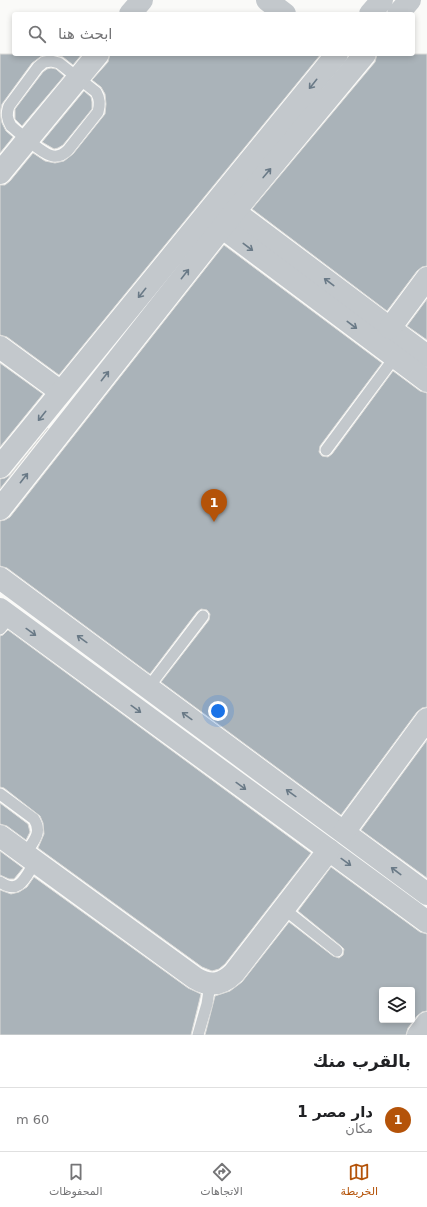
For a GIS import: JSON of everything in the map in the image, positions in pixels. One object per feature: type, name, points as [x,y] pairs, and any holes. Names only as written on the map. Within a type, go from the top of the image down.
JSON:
[{"type":"street","points":[[132,12],[142,0]]},
{"type":"street","points":[[267,0],[282,12]]},
{"type":"street","points":[[372,12],[382,0]]},
{"type":"street","points":[[400,12],[410,0]]},
{"type":"street","points":[[0,174],[96,56]]},
{"type":"street","points":[[0,509],[221,213],[336,56]]},
{"type":"street","points":[[0,467],[61,392],[363,56]]},
{"type":"street","points":[[221,213],[390,328],[427,356]]},
{"type":"street","points":[[221,213],[395,357],[427,381]]},
{"type":"street","points":[[390,328],[427,278]]},
{"type":"street","points":[[0,346],[61,392]]},
{"type":"street","points":[[0,578],[427,894]]},
{"type":"street","points":[[3,618],[329,850],[427,922]]},
{"type":"street","points":[[344,832],[427,719]]},
{"type":"street","points":[[0,836],[195,978],[210,984],[227,980],[234,974],[329,850]]},
{"type":"street","points":[[418,1035],[427,1023]]},
{"type":"lane","points":[[51,60],[59,63],[79,77],[96,92],[100,105],[98,112],[68,150],[62,155],[55,157],[47,154],[11,126],[8,120],[8,106],[38,67],[44,62],[51,60]]},
{"type":"lane","points":[[326,450],[395,357]]},
{"type":"lane","points":[[148,688],[202,616]]},
{"type":"lane","points":[[0,794],[34,819],[38,823],[39,829],[20,885],[14,888],[8,887],[0,882]]},
{"type":"lane","points":[[284,909],[337,951]]},
{"type":"lane","points":[[198,1035],[207,1004],[210,984]]},
{"type":"building","points":[[0,54],[12,54],[12,56],[42,56],[32,63],[2,104],[0,113]]},
{"type":"building","points":[[415,54],[427,54],[427,266],[422,267],[417,271],[387,311],[252,209],[375,62],[376,56],[415,56]]},
{"type":"building","points":[[59,56],[80,56],[73,65]]},
{"type":"building","points":[[110,56],[319,56],[59,375],[7,337],[0,335],[0,185],[5,185],[10,181],[33,153],[45,161],[55,163],[64,161],[73,154],[105,114],[105,94],[101,87],[92,80],[108,62]]},
{"type":"building","points":[[51,68],[56,69],[64,76],[22,126],[15,119],[15,109],[43,72]]},
{"type":"building","points":[[84,91],[91,97],[92,109],[63,145],[54,149],[42,142]]},
{"type":"building","points":[[0,113],[2,123],[6,131],[13,137],[0,153]]},
{"type":"building","points":[[224,245],[382,363],[320,446],[319,452],[322,456],[328,457],[332,454],[393,371],[420,391],[427,393],[427,707],[422,708],[417,712],[341,815],[161,682],[209,620],[210,614],[207,610],[201,609],[197,612],[150,674],[7,568],[0,566],[0,521],[10,517]]},
{"type":"building","points":[[427,299],[427,340],[407,326]]},
{"type":"building","points":[[0,363],[43,394],[0,447]]},
{"type":"building","points":[[48,428],[0,489],[0,479],[10,475]]},
{"type":"building","points":[[8,630],[311,853],[225,964],[219,969],[212,971],[202,967],[38,848],[44,834],[43,823],[40,816],[4,788],[0,787],[0,636]]},
{"type":"building","points":[[427,740],[427,878],[361,830]]},
{"type":"building","points":[[0,803],[28,824],[30,832],[26,840],[7,826],[0,824]]},
{"type":"building","points":[[0,851],[23,868],[14,879],[9,879],[0,875]]},
{"type":"building","points":[[331,867],[420,932],[427,934],[427,1011],[422,1012],[415,1019],[415,987],[379,987],[379,1023],[412,1023],[408,1028],[406,1035],[205,1035],[215,996],[230,991],[242,982],[289,922],[333,956],[339,958],[343,955],[344,949],[298,911]]},
{"type":"building","points":[[34,877],[188,988],[201,994],[191,1035],[0,1035],[0,890],[11,894],[19,892],[27,887]]},
{"type":"place","name":"دار مصر 1","points":[[214,522]]}]
